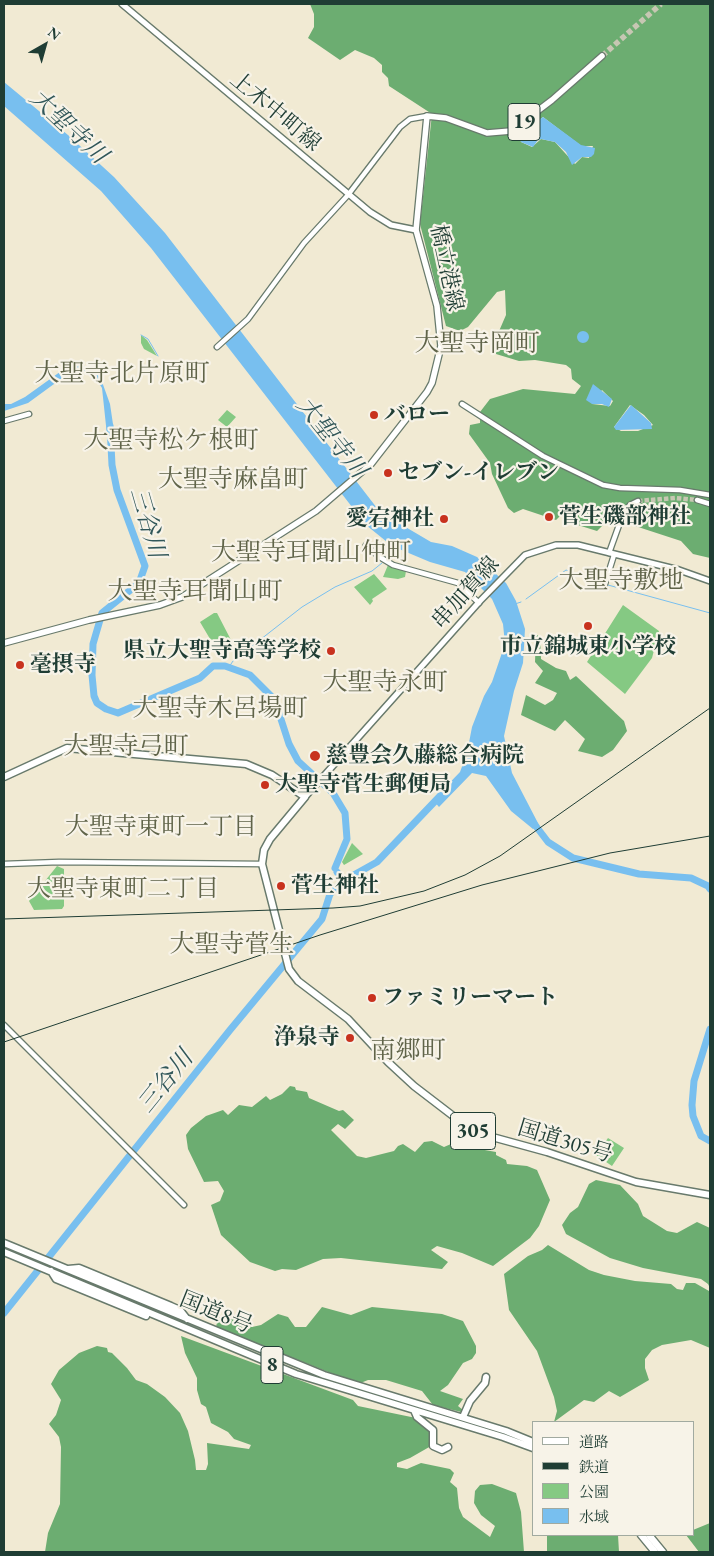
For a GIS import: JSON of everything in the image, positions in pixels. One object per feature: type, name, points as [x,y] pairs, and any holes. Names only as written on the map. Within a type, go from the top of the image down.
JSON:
[{"type":"highway","points":[[4,777],[60,750],[74,749],[246,764],[264,770],[305,797],[270,839],[264,850],[262,864]]},
{"type":"highway","name":"国道305号","points":[[262,864],[289,969],[298,981],[355,1024],[388,1062],[414,1086],[474,1132],[547,1152],[636,1182],[710,1195]]},
{"type":"highway","name":"国道8号","points":[[4,1243],[68,1269],[79,1268],[180,1310],[188,1320],[324,1375],[463,1417],[505,1434],[532,1442]]},
{"type":"highway","name":"国道8号","points":[[4,1252],[50,1271],[56,1279],[213,1345],[228,1347],[296,1374],[414,1410],[505,1434]]},
{"type":"highway","points":[[463,1417],[470,1401],[485,1383],[486,1377]]},
{"type":"highway","points":[[414,1410],[417,1416],[433,1430],[433,1446],[442,1450],[448,1447]]},
{"type":"highway","name":"国道8号","points":[[525,1441],[532,1447]]},
{"type":"highway","points":[[642,1536],[655,1552]]},
{"type":"highway","points":[[650,1536],[663,1552]]},
{"type":"main road","name":"上木中町線","points":[[122,4],[348,195],[384,221],[416,230]]},
{"type":"main road","name":"19","points":[[427,116],[446,118],[488,133],[511,131],[552,100],[602,56]]},
{"type":"main road","name":"橋立港線","points":[[4,643],[92,620],[160,605],[182,597],[264,546],[330,499],[362,473],[380,455],[419,404],[432,383],[441,346],[441,328],[416,230],[427,116]]},
{"type":"main road","name":"串加賀線","points":[[305,797],[480,602],[525,555],[556,545],[578,545],[671,568],[710,581]]},
{"type":"street","points":[[217,347],[244,322],[304,243],[348,195],[404,123],[415,117],[427,116]]},
{"type":"street","points":[[462,404],[542,456],[603,486],[680,490],[710,495]]},
{"type":"street","points":[[4,421],[29,414]]},
{"type":"street","points":[[697,500],[710,504]]},
{"type":"street","points":[[604,587],[622,516],[628,507],[638,501]]},
{"type":"street","points":[[366,545],[378,556],[393,565],[458,583],[480,602]]},
{"type":"street","points":[[4,864],[59,862],[262,864]]},
{"type":"street","points":[[4,1026],[126,1145],[184,1205]]},
{"type":"green space","points":[[310,4],[710,4],[710,558],[693,554],[681,541],[632,525],[606,522],[597,531],[565,521],[570,514],[566,510],[556,520],[523,509],[514,513],[508,508],[492,474],[490,463],[469,434],[470,425],[480,423],[480,412],[490,399],[523,389],[575,394],[581,386],[572,379],[571,369],[566,365],[535,360],[519,361],[496,354],[493,345],[506,315],[505,290],[497,292],[468,327],[460,331],[446,326],[420,224],[432,114],[389,86],[388,78],[382,72],[382,65],[374,58],[355,50],[340,60],[308,38],[314,27],[314,14]],"holes":[[[543,117],[581,146],[593,146],[589,158],[582,157],[575,164],[555,142],[541,139],[532,147],[521,142],[519,136]],[[602,390],[613,401],[610,406],[592,404]],[[630,405],[644,415],[653,425],[638,431],[621,431],[614,427]]]},
{"type":"green space","points":[[141,335],[147,340],[157,356],[144,349],[141,343]]},
{"type":"green space","points":[[227,410],[236,417],[227,427],[218,420]]},
{"type":"green space","points":[[388,565],[406,571],[405,577],[398,579],[383,577]]},
{"type":"green space","points":[[374,574],[387,589],[372,599],[373,601],[370,605],[354,587]]},
{"type":"green space","points":[[623,605],[659,631],[652,658],[625,694],[587,662]]},
{"type":"green space","points":[[217,613],[231,640],[216,649],[200,622]]},
{"type":"green space","points":[[536,634],[540,637],[541,659],[556,668],[566,671],[570,680],[576,676],[624,721],[627,731],[613,750],[602,757],[578,751],[585,739],[565,720],[555,731],[521,715],[526,695],[545,705],[553,700],[557,693],[535,683],[543,671],[535,662]]},
{"type":"green space","points":[[352,843],[363,854],[344,865],[342,862]]},
{"type":"green space","points":[[57,866],[64,869],[64,906],[62,909],[34,910],[29,901]]},
{"type":"green space","points":[[290,1086],[295,1087],[296,1090],[307,1092],[309,1098],[339,1111],[343,1110],[354,1120],[345,1129],[338,1124],[331,1130],[357,1156],[366,1158],[394,1151],[403,1144],[415,1152],[424,1142],[432,1141],[444,1147],[451,1144],[496,1152],[496,1155],[506,1160],[507,1164],[527,1166],[537,1170],[550,1200],[539,1226],[530,1238],[493,1266],[462,1253],[437,1246],[431,1250],[448,1262],[442,1269],[341,1258],[323,1259],[296,1270],[282,1269],[275,1271],[250,1262],[221,1235],[211,1205],[220,1201],[224,1191],[218,1181],[204,1182],[188,1149],[186,1135],[191,1128],[206,1116],[223,1110],[228,1115],[239,1105],[252,1107],[266,1096],[270,1100],[282,1094]]},
{"type":"green space","points":[[608,1138],[624,1148],[612,1166],[596,1155]]},
{"type":"green space","points":[[596,1180],[620,1185],[638,1204],[643,1216],[667,1231],[677,1233],[697,1222],[710,1228],[710,1288],[701,1279],[643,1268],[610,1258],[566,1234],[562,1225],[570,1213],[578,1207],[589,1184]]},
{"type":"green space","points":[[548,1245],[589,1270],[604,1275],[635,1281],[671,1284],[677,1289],[683,1290],[686,1283],[695,1283],[710,1290],[710,1348],[691,1340],[662,1345],[652,1350],[645,1359],[645,1368],[649,1380],[620,1397],[609,1391],[594,1402],[584,1400],[554,1421],[557,1411],[554,1397],[537,1351],[509,1310],[504,1274],[528,1256]]},
{"type":"green space","points":[[322,1307],[351,1315],[372,1307],[442,1314],[463,1321],[476,1346],[476,1353],[472,1359],[463,1363],[448,1385],[440,1391],[463,1399],[458,1406],[463,1410],[461,1412],[433,1405],[422,1391],[386,1380],[368,1380],[358,1384],[216,1327],[218,1318],[231,1314],[252,1327],[261,1325],[278,1314],[288,1317],[295,1327],[306,1327]]},
{"type":"green space","points":[[181,1336],[353,1400],[358,1406],[416,1418],[430,1428],[431,1446],[397,1463],[397,1467],[407,1469],[421,1463],[450,1469],[454,1473],[450,1482],[457,1488],[459,1508],[463,1517],[490,1537],[495,1526],[481,1515],[474,1503],[475,1491],[480,1485],[492,1484],[516,1493],[521,1512],[524,1552],[45,1552],[48,1533],[60,1504],[61,1447],[59,1437],[49,1424],[56,1415],[61,1400],[51,1384],[59,1370],[79,1353],[97,1346],[107,1348],[108,1352],[112,1353],[127,1368],[136,1380],[147,1384],[165,1397],[180,1413],[188,1431],[196,1470],[206,1470],[208,1464],[207,1443],[249,1449],[251,1445],[234,1439],[228,1432],[211,1423],[206,1407],[201,1404],[197,1390],[197,1378],[185,1353]]},
{"type":"green space","points":[[710,1523],[710,1552],[699,1552],[687,1536],[694,1536],[694,1530]]},
{"type":"green space","points":[[547,1536],[618,1536],[619,1552],[547,1552]]},
{"type":"water","points":[[4,82],[68,135],[114,177],[165,233],[380,512],[431,542],[452,546],[477,557],[506,583],[516,601],[525,629],[523,663],[514,691],[504,736],[512,773],[539,825],[533,829],[511,811],[486,776],[472,773],[439,807],[433,800],[460,772],[467,753],[472,727],[484,696],[492,682],[505,644],[503,624],[492,599],[465,572],[430,562],[392,546],[366,525],[151,248],[101,191],[4,106]]},
{"type":"water","points":[[543,117],[581,145],[595,148],[594,154],[591,157],[582,157],[572,165],[566,152],[555,142],[541,139],[533,147],[521,142],[519,135]]},
{"type":"water","points":[[581,331],[585,331],[589,337],[585,343],[581,343],[577,339],[577,335]]},
{"type":"water","points":[[81,365],[94,369],[101,379],[110,404],[114,431],[107,435],[102,388],[95,377],[79,370],[65,376],[28,403],[4,411],[4,404],[11,404],[25,397],[64,369]]},
{"type":"water","points":[[593,384],[612,399],[609,407],[602,404],[592,404],[586,400]]},
{"type":"water","points":[[631,405],[651,423],[652,429],[616,430],[614,427]]},
{"type":"waterway","points":[[141,335],[148,339],[158,356]]},
{"type":"waterway","name":"三谷川","points":[[110,426],[112,465],[117,490],[145,566],[139,583],[102,613],[93,644],[92,675],[94,696],[97,703],[106,709],[118,713],[200,678],[213,666],[225,666],[250,675],[272,697],[289,744],[298,761],[333,793],[345,813],[347,839],[335,868]]},
{"type":"waterway","points":[[384,556],[389,543]]},
{"type":"waterway","points":[[229,667],[233,661],[302,607],[335,587],[372,571],[382,563]]},
{"type":"waterway","points":[[526,599],[566,570],[601,583]]},
{"type":"waterway","points":[[608,585],[710,613]]},
{"type":"waterway","points":[[515,604],[521,602]]},
{"type":"waterway","name":"三谷川","points":[[4,1313],[230,1030],[322,919],[330,894],[343,881],[377,862],[440,796]]},
{"type":"waterway","name":"大聖寺川","points":[[532,821],[548,842],[573,858],[639,874],[691,878],[708,886],[710,889]]},
{"type":"waterway","name":"三谷川","points":[[337,872],[343,881]]},
{"type":"waterway","name":"大聖寺川","points":[[710,1029],[694,1081],[692,1105],[693,1116],[701,1136],[710,1141]]},
{"type":"tunnel","points":[[602,56],[661,4]]},
{"type":"tunnel","points":[[638,501],[675,498],[697,500]]},
{"type":"railway","points":[[4,919],[333,908],[360,906],[424,891],[465,875],[500,856],[710,708]]},
{"type":"railway","points":[[4,1042],[320,935],[482,885],[610,853],[710,836]]},
{"type":"place","name":"バロー","points":[[374,415]]},
{"type":"place","name":"セブン-イレブン","points":[[388,473]]},
{"type":"place","name":"菅生磯部神社","points":[[549,517]]},
{"type":"place","name":"愛宕神社","points":[[444,519]]},
{"type":"place","name":"市立錦城東小学校","points":[[588,626]]},
{"type":"place","name":"県立大聖寺高等学校","points":[[331,651]]},
{"type":"place","name":"毫摂寺","points":[[20,665]]},
{"type":"place","name":"慈豊会久藤総合病院","points":[[315,756]]},
{"type":"place","name":"大聖寺菅生郵便局","points":[[265,785]]},
{"type":"place","name":"菅生神社","points":[[281,886]]},
{"type":"place","name":"ファミリーマート","points":[[372,998]]},
{"type":"place","name":"浄泉寺","points":[[350,1038]]},
{"type":"district","name":"大聖寺岡町","points":[[477,344]]},
{"type":"district","name":"大聖寺北片原町","points":[[122,374]]},
{"type":"district","name":"大聖寺松ケ根町","points":[[171,441]]},
{"type":"district","name":"大聖寺麻畠町","points":[[233,480]]},
{"type":"district","name":"大聖寺耳聞山仲町","points":[[311,553]]},
{"type":"district","name":"大聖寺敷地","points":[[621,581]]},
{"type":"district","name":"大聖寺耳聞山町","points":[[195,592]]},
{"type":"district","name":"大聖寺永町","points":[[385,683]]},
{"type":"district","name":"大聖寺木呂場町","points":[[220,709]]},
{"type":"district","name":"大聖寺弓町","points":[[126,747]]},
{"type":"district","name":"大聖寺東町一丁目","points":[[161,827]]},
{"type":"district","name":"大聖寺東町二丁目","points":[[123,889]]},
{"type":"district","name":"大聖寺菅生","points":[[232,945]]},
{"type":"district","name":"南郷町","points":[[408,1051]]}]
